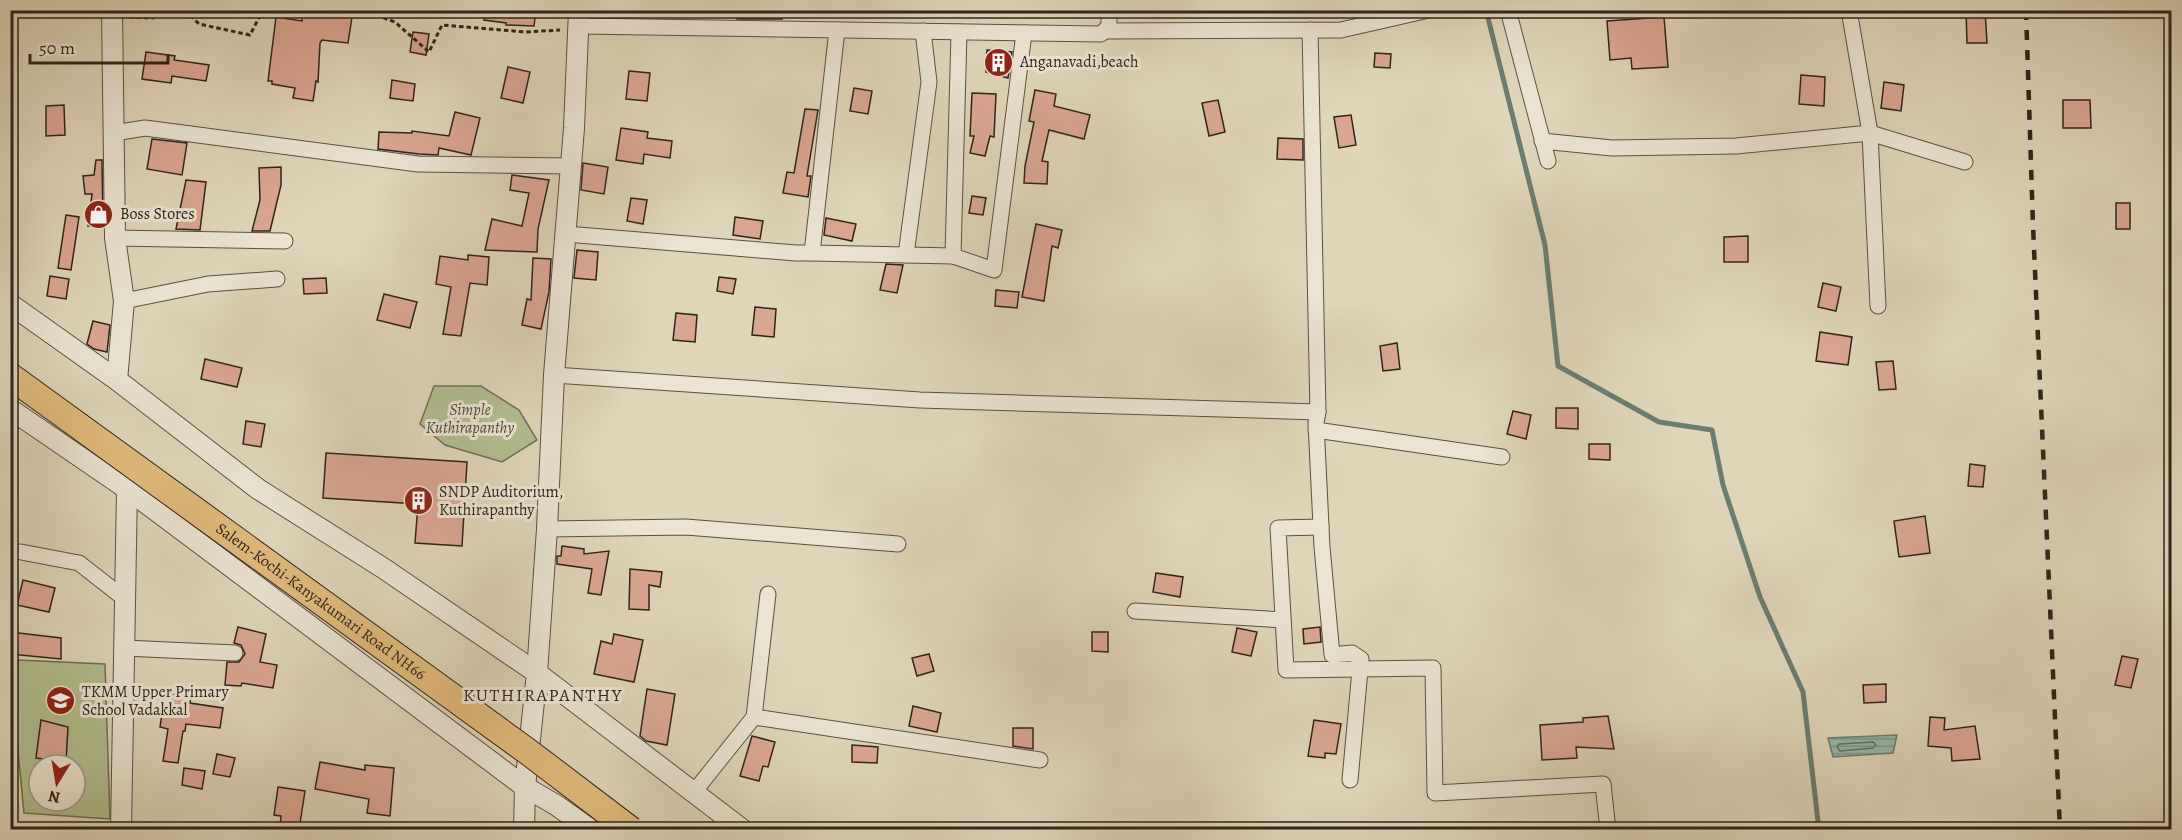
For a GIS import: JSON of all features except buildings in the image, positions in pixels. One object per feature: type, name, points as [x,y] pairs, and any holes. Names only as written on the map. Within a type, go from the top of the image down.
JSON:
[{"type":"highway","name":"Salem-Kochi-Kanyakumari Road NH66","points":[[10,376],[518,744],[631,830]]},
{"type":"street","points":[[1107,31],[1109,10]]},
{"type":"street","points":[[524,830],[525,787],[537,674],[547,529],[554,375],[572,166],[579,18],[837,30],[1101,34],[1107,31],[1341,30],[1429,10]]},
{"type":"street","points":[[1508,10],[1548,161]]},
{"type":"street","points":[[1849,10],[1870,133],[1878,306]]},
{"type":"street","points":[[112,14],[115,238],[124,301],[117,380]]},
{"type":"street","points":[[812,252],[837,30]]},
{"type":"street","points":[[1310,30],[1318,412],[1316,430],[1321,526],[1332,655],[1352,653],[1360,659],[1350,780]]},
{"type":"street","points":[[906,255],[929,82],[923,31]]},
{"type":"street","points":[[953,256],[959,32]]},
{"type":"street","points":[[566,234],[796,253],[953,256],[994,270],[1024,33]]},
{"type":"street","points":[[114,134],[145,128],[418,164],[572,166]]},
{"type":"street","points":[[1542,141],[1612,148],[1736,146],[1870,133],[1965,162]]},
{"type":"street","points":[[115,238],[285,241]]},
{"type":"street","points":[[124,301],[208,284],[277,279]]},
{"type":"street","points":[[10,304],[117,380],[258,489],[383,568],[537,674],[743,830]]},
{"type":"street","points":[[554,375],[920,400],[1318,412]]},
{"type":"street","points":[[10,409],[127,489],[525,787],[556,805],[591,830]]},
{"type":"street","points":[[1316,430],[1502,457]]},
{"type":"street","points":[[121,830],[127,489]]},
{"type":"street","points":[[1321,526],[1278,528],[1286,670],[1433,669],[1435,793],[1603,784],[1608,830]]},
{"type":"street","points":[[547,529],[686,527],[898,544]]},
{"type":"street","points":[[21,552],[79,563],[125,599]]},
{"type":"street","points":[[694,792],[754,717],[768,594]]},
{"type":"street","points":[[1135,611],[1283,620]]},
{"type":"street","points":[[124,648],[235,653]]},
{"type":"street","points":[[754,717],[1040,760]]},
{"type":"path","points":[[112,14],[152,18],[174,10]]},
{"type":"path","points":[[185,10],[199,24],[250,34],[263,10]]},
{"type":"path","points":[[362,10],[395,22],[429,52],[442,25],[555,32],[579,18]]},
{"type":"green space","name":"Simple Kuthirapanthy","points":[[434,386],[481,386],[519,410],[537,440],[502,462],[445,445],[420,424]]},
{"type":"green space","points":[[18,660],[105,664],[110,819],[24,813],[17,741]]},
{"type":"water","points":[[1897,735],[1893,753],[1833,757],[1828,738]]},
{"type":"waterway","points":[[1486,10],[1545,245],[1558,366],[1659,422],[1712,430],[1723,485],[1760,597],[1803,692],[1819,830]]},
{"type":"railway","points":[[2026,10],[2033,226],[2060,830]]},
{"type":"place","name":"Anganavadi,beach","points":[[999,62]]},
{"type":"place","name":"Boss Stores","points":[[99,214]]},
{"type":"place","name":"SNDP Auditorium, Kuthirapanthy","points":[[418,501]]},
{"type":"place","name":"TKMM Upper Primary School Vadakkal","points":[[61,701]]},
{"type":"district","name":"KUTHIRAPANTHY","points":[[543,695]]}]
